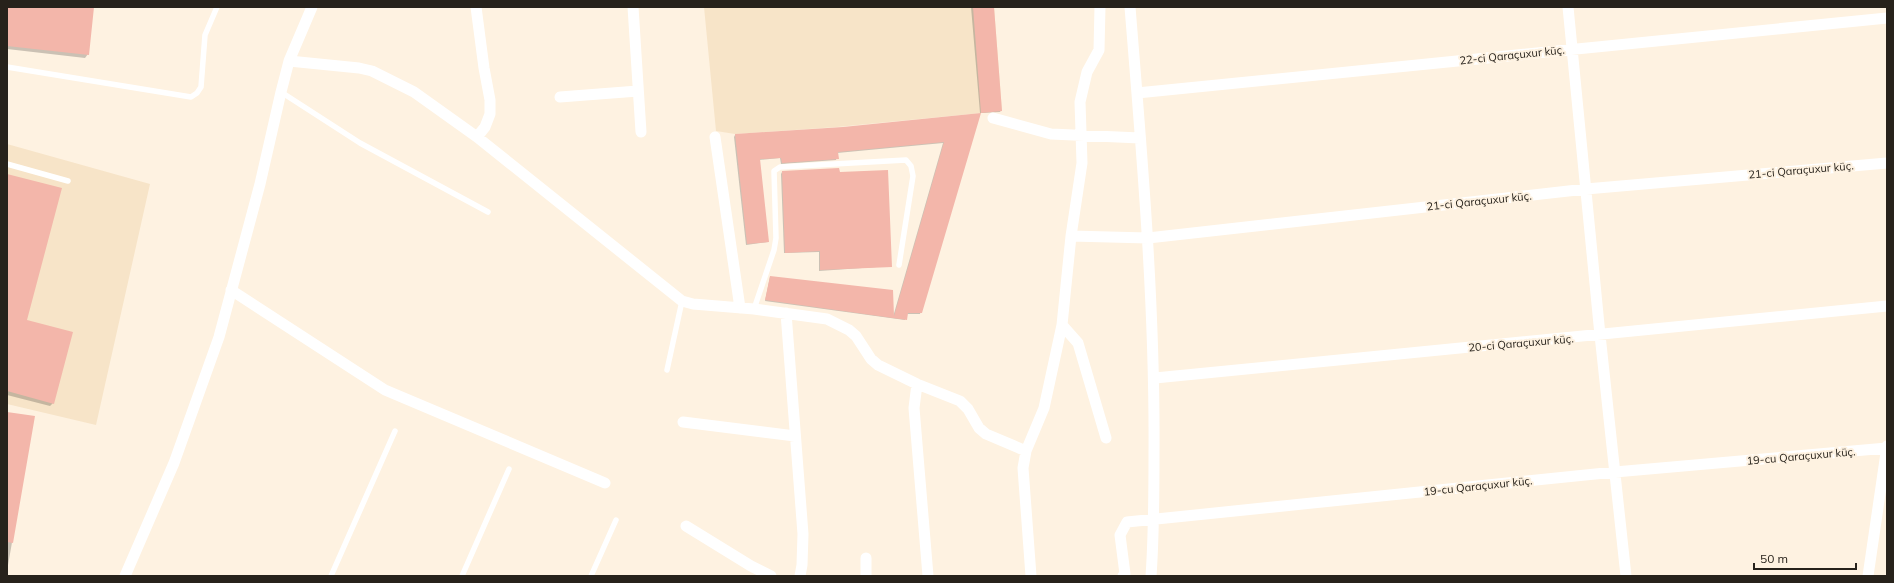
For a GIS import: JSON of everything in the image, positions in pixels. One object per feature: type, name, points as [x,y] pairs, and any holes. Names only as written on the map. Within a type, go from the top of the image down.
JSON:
[{"type":"street","points":[[125,576],[174,463],[219,337],[260,184],[289,61],[312,7]]},
{"type":"street","points":[[476,7],[482,61],[490,100],[490,114],[485,127],[477,137]]},
{"type":"street","points":[[633,7],[641,132]]},
{"type":"street","points":[[1031,576],[1023,488],[1023,468],[1026,451],[1044,408],[1062,325],[1071,236],[1082,163],[1080,102],[1087,72],[1099,50],[1100,7]]},
{"type":"street","points":[[1130,7],[1148,238],[1155,378],[1154,518],[1151,576]]},
{"type":"street","points":[[1568,7],[1600,335],[1626,576]]},
{"type":"street","name":"22-ci Qaraçuxur küç.","points":[[1136,93],[1887,18]]},
{"type":"street","points":[[289,61],[359,68],[372,71],[414,92],[477,137],[682,301],[693,304],[754,309],[827,319],[849,330],[856,336],[871,359],[878,364],[917,384],[960,401],[968,409],[979,428],[986,434],[1026,451]]},
{"type":"street","points":[[560,98],[638,92]]},
{"type":"street","points":[[993,118],[1051,134],[1140,138]]},
{"type":"street","points":[[715,137],[740,308]]},
{"type":"street","name":"21-ci Qaraçuxur küç.","points":[[1071,236],[1148,238],[1586,189],[1887,163]]},
{"type":"street","points":[[231,290],[385,390],[605,483]]},
{"type":"street","name":"20-ci Qaraçuxur küç.","points":[[1155,378],[1887,306]]},
{"type":"street","points":[[786,313],[802,534],[802,565],[800,576]]},
{"type":"street","points":[[1062,325],[1078,343],[1106,438]]},
{"type":"street","points":[[917,384],[914,408],[928,576]]},
{"type":"street","points":[[683,422],[795,436]]},
{"type":"street","points":[[1868,576],[1887,448]]},
{"type":"street","name":"19-cu Qaraçuxur küç.","points":[[1123,576],[1125,574],[1120,535],[1127,522],[1154,518],[1615,472],[1887,448]]},
{"type":"street","points":[[686,526],[751,566],[771,576]]},
{"type":"street","points":[[866,558],[866,576]]},
{"type":"lane","points":[[7,67],[191,97],[197,93],[201,87],[205,35],[217,7]]},
{"type":"lane","points":[[281,92],[360,142],[488,212]]},
{"type":"lane","points":[[754,309],[774,250],[776,238],[774,171],[780,167],[906,160],[911,166],[913,176],[899,265]]},
{"type":"lane","points":[[7,164],[68,181]]},
{"type":"lane","points":[[666,370],[682,301]]},
{"type":"lane","points":[[331,576],[395,431]]},
{"type":"lane","points":[[462,576],[509,469]]},
{"type":"lane","points":[[591,576],[616,520]]},
{"type":"shaded area","points":[[704,7],[994,7],[1002,111],[837,127],[735,134],[716,131]]},
{"type":"shaded area","points":[[7,144],[150,184],[96,425],[7,404]]},
{"type":"building","points":[[7,7],[94,7],[89,55],[7,46]]},
{"type":"building","points":[[973,7],[994,7],[1002,111],[981,113]]},
{"type":"building","points":[[981,113],[922,313],[908,313],[907,320],[765,300],[770,276],[893,290],[894,316],[944,142],[838,152],[839,159],[782,163],[781,158],[760,159],[769,242],[747,244],[735,134],[843,127]]},
{"type":"building","points":[[839,168],[840,172],[888,170],[892,267],[820,270],[820,251],[785,253],[782,171]]},
{"type":"building","points":[[7,174],[62,188],[27,320],[73,332],[54,404],[7,391]]},
{"type":"building","points":[[7,412],[35,416],[13,543],[7,542]]}]
